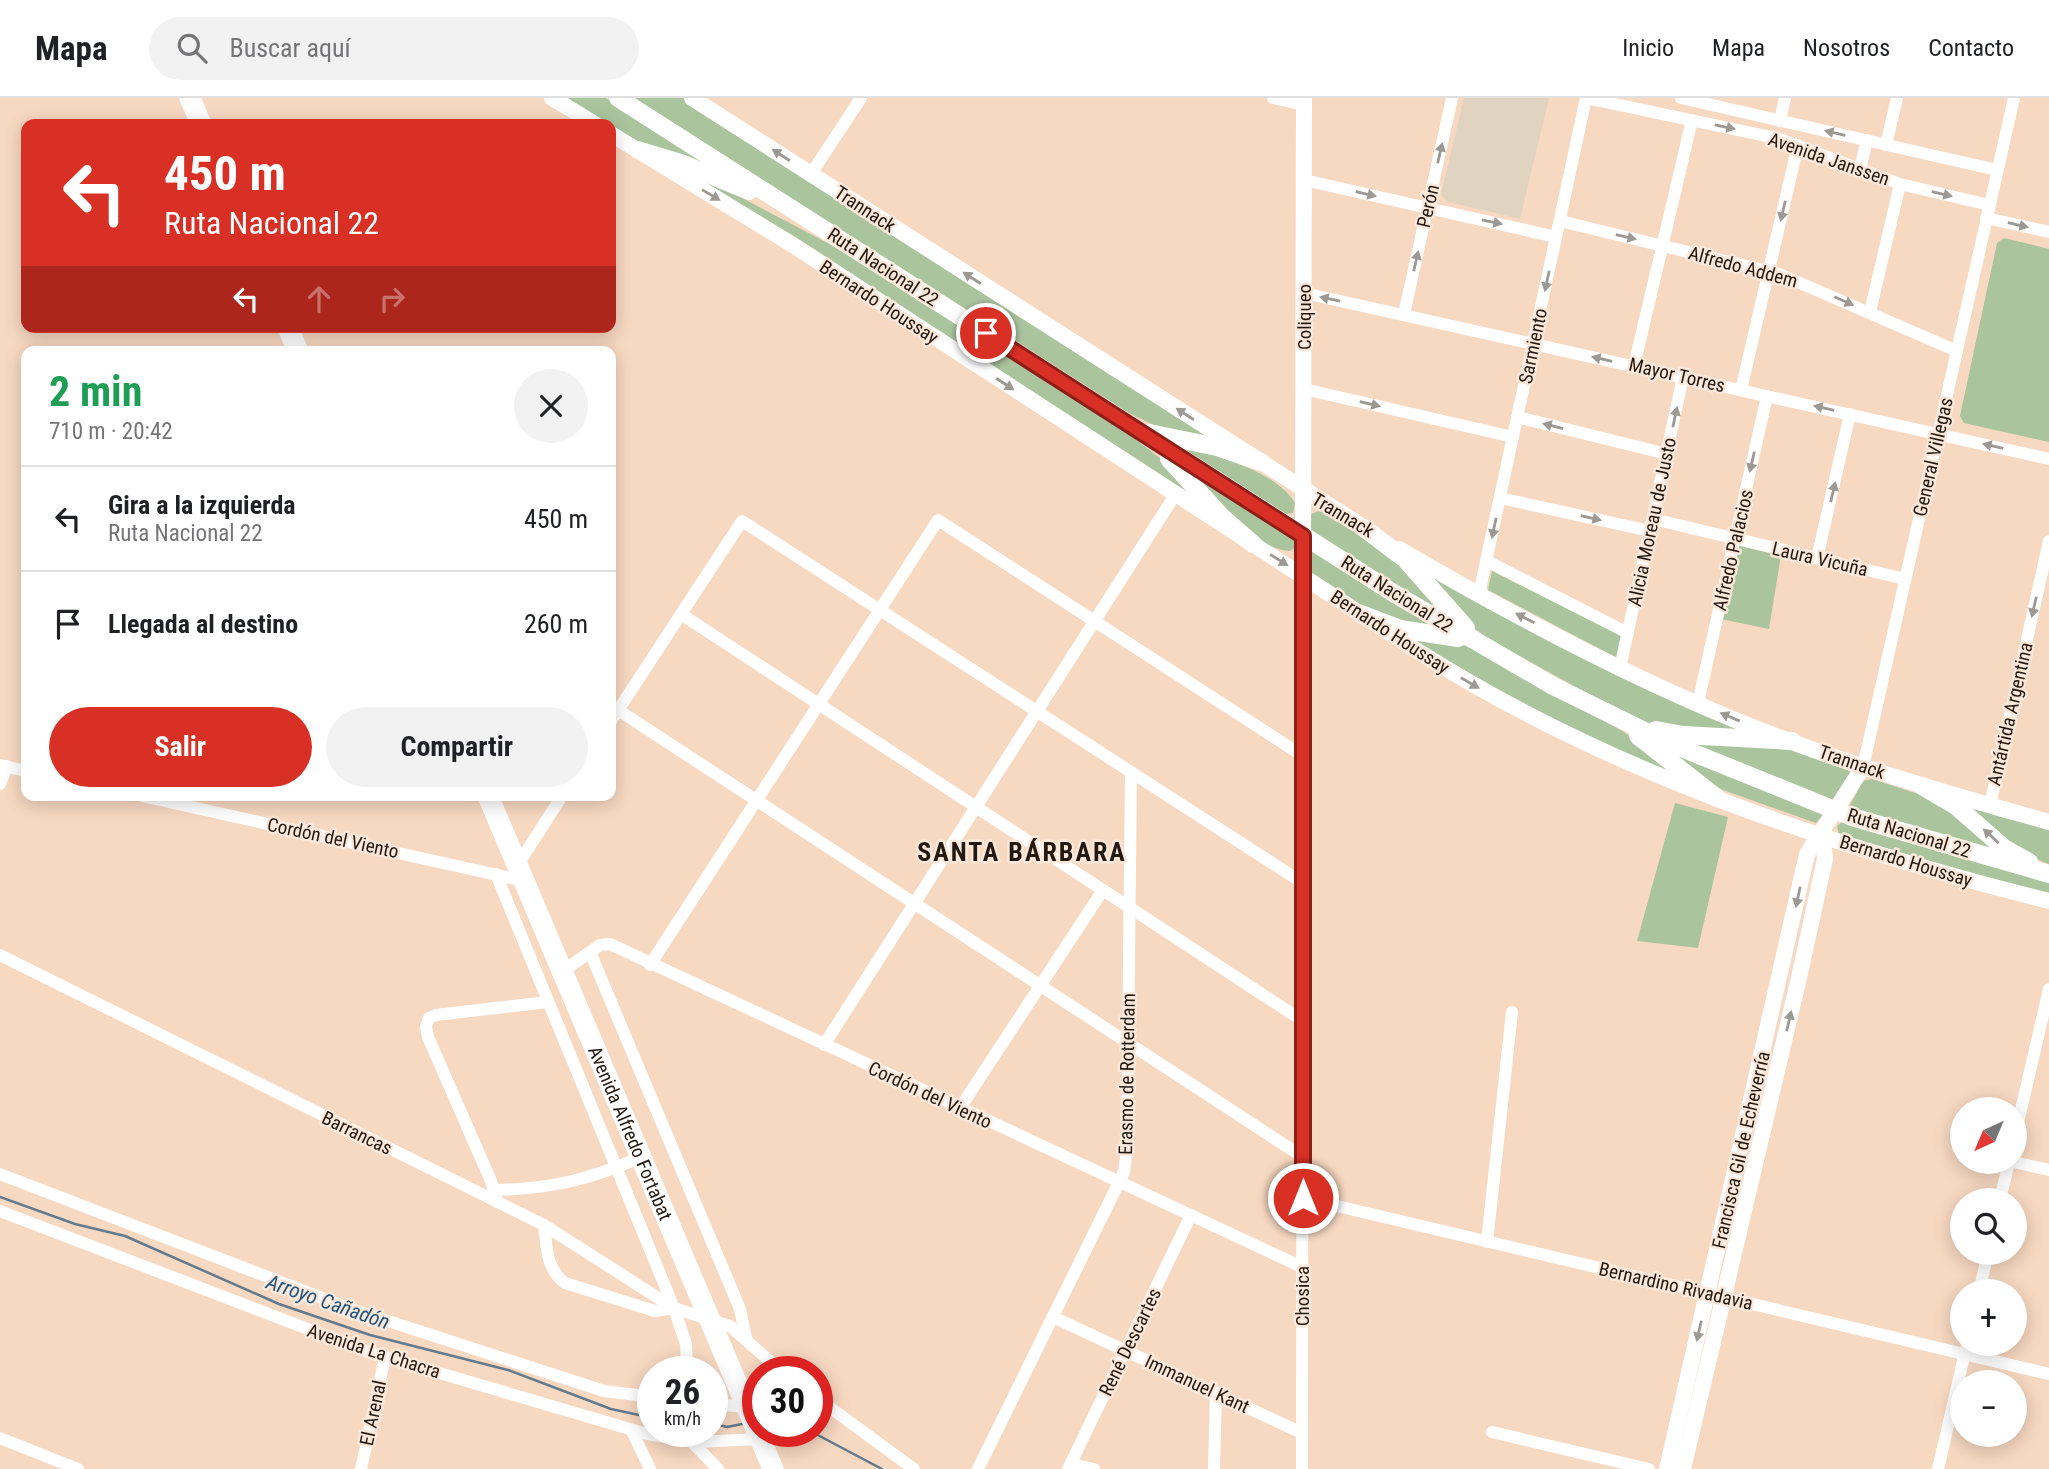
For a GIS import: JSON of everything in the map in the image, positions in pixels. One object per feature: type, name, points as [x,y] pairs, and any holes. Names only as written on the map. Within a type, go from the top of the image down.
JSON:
[{"type":"highway","points":[[190,98],[199,119]]},
{"type":"highway","name":"Avenida Alfredo Fortabat","points":[[490,801],[742,1398]]},
{"type":"highway","name":"Avenida Alfredo Fortabat","points":[[763,1447],[773,1469]]},
{"type":"main road","name":"Ruta Nacional 22","points":[[618,98],[1303,536],[1513,664],[1630,725],[1718,764],[1837,811],[1948,847],[2049,872]]},
{"type":"main road","points":[[638,150],[699,170],[800,214]]},
{"type":"main road","points":[[1130,425],[1217,447],[1261,462]]},
{"type":"main road","points":[[1130,425],[1176,466],[1222,517],[1253,544]]},
{"type":"main road","points":[[1364,528],[1405,559],[1462,625],[1513,664]]},
{"type":"main road","points":[[1362,614],[1390,626],[1458,638],[1484,648]]},
{"type":"main road","points":[[1594,707],[1635,734],[1717,798]]},
{"type":"main road","points":[[1630,725],[1683,735],[1792,741]]},
{"type":"main road","points":[[1923,786],[1964,812],[2004,848],[2049,872]]},
{"type":"street","points":[[552,98],[587,119]]},
{"type":"street","name":"Trannack","points":[[692,98],[1304,491],[1479,594],[1620,668],[1698,704],[1863,767],[2049,822]]},
{"type":"street","points":[[811,174],[860,98]]},
{"type":"street","points":[[1273,98],[1304,102]]},
{"type":"street","name":"Avenida Janssen","points":[[1586,98],[1798,145],[1900,184],[2049,232]]},
{"type":"street","name":"Sarmiento","points":[[1479,594],[1586,98]]},
{"type":"street","name":"Avenida Janssen","points":[[1681,98],[1997,170]]},
{"type":"street","points":[[1780,121],[1785,98]]},
{"type":"street","points":[[1886,145],[1897,98]]},
{"type":"street","name":"General Villegas","points":[[1837,811],[1863,767],[2014,98]]},
{"type":"street","name":"Perón","points":[[1404,314],[1450,99]]},
{"type":"street","name":"Coliqueo","points":[[1303,536],[1304,102]]},
{"type":"street","points":[[1758,134],[1763,117]]},
{"type":"street","points":[[1634,366],[1692,120]]},
{"type":"street","name":"Bernardo Houssay","points":[[616,137],[796,247],[1450,671],[1550,727],[1618,760],[1822,835],[1950,876],[2049,901]]},
{"type":"street","points":[[1860,169],[1867,140]]},
{"type":"street","points":[[1741,390],[1798,145]]},
{"type":"street","points":[[1304,180],[1556,236]]},
{"type":"street","points":[[1870,312],[1900,184]]},
{"type":"street","name":"Alfredo Addem","points":[[1560,221],[1769,271],[1957,351]]},
{"type":"street","name":"Mayor Torres","points":[[1304,293],[2049,459]]},
{"type":"street","name":"Alicia Moreau de Justo","points":[[1620,668],[1684,377]]},
{"type":"street","points":[[1304,389],[1513,437]]},
{"type":"street","name":"Alfredo Palacios","points":[[1698,704],[1768,396]]},
{"type":"street","points":[[1817,558],[1850,414]]},
{"type":"street","points":[[1517,418],[1667,454]]},
{"type":"street","points":[[824,1045],[1175,495]]},
{"type":"street","name":"Laura Vicuña","points":[[1500,498],[1735,538],[1905,579]]},
{"type":"street","points":[[650,965],[938,520],[1303,756]]},
{"type":"street","points":[[616,712],[741,521],[1303,883]]},
{"type":"street","name":"Chosica","points":[[1302,1469],[1303,536]]},
{"type":"street","name":"Antártida Argentina","points":[[1990,805],[2049,541]]},
{"type":"street","points":[[1487,561],[1628,633]]},
{"type":"street","points":[[681,614],[1303,1021]]},
{"type":"street","points":[[616,716],[756,800],[1303,1157]]},
{"type":"street","points":[[0,784],[3,766],[21,770]]},
{"type":"street","name":"Erasmo de Rotterdam","points":[[978,1469],[1120,1182],[1127,1149],[1131,772]]},
{"type":"street","name":"Cordón del Viento","points":[[165,801],[496,874],[520,873]]},
{"type":"street","points":[[520,873],[559,801]]},
{"type":"street","name":"Francisca Gil de Echeverría","points":[[1683,1469],[1807,854],[1837,811]]},
{"type":"street","name":"Francisca Gil de Echeverría","points":[[1667,1469],[1716,1296],[1798,982],[1825,859],[1822,835]]},
{"type":"street","points":[[496,874],[674,1308],[686,1344],[686,1356]]},
{"type":"street","points":[[960,1108],[1103,890]]},
{"type":"street","name":"Cordón del Viento","points":[[590,952],[600,944],[610,944],[650,965],[1303,1267]]},
{"type":"street","points":[[563,971],[590,952],[740,1309],[746,1338]]},
{"type":"street","name":"Barrancas","points":[[0,955],[495,1196],[674,1308],[708,1317]]},
{"type":"street","points":[[1781,978],[1798,982]]},
{"type":"street","points":[[2024,1097],[2049,989]]},
{"type":"street","points":[[548,1002],[436,1015],[429,1018],[426,1026],[428,1037],[495,1196],[554,1187],[617,1168],[641,1157]]},
{"type":"street","points":[[1487,1242],[1512,1012]]},
{"type":"street","points":[[2027,1165],[2049,1170]]},
{"type":"street","name":"Avenida La Chacra","points":[[0,1174],[351,1309],[591,1387],[637,1394]]},
{"type":"street","name":"Bernardino Rivadavia","points":[[1303,1198],[1716,1296],[1950,1346]]},
{"type":"street","name":"Avenida La Chacra","points":[[0,1211],[385,1357],[637,1432]]},
{"type":"street","name":"René Descartes","points":[[1069,1466],[1191,1215]]},
{"type":"street","points":[[544,1225],[549,1265],[565,1283],[655,1311],[674,1308]]},
{"type":"street","points":[[708,1317],[730,1326],[765,1356]]},
{"type":"street","name":"Immanuel Kant","points":[[1053,1317],[1302,1433]]},
{"type":"street","points":[[1938,1469],[1964,1356]]},
{"type":"street","name":"Bernardino Rivadavia","points":[[1989,1356],[2049,1374]]},
{"type":"street","name":"El Arenal","points":[[361,1469],[385,1357]]},
{"type":"street","points":[[1214,1469],[1216,1394]]},
{"type":"street","points":[[833,1410],[914,1469]]},
{"type":"street","points":[[632,1431],[650,1469]]},
{"type":"street","points":[[1492,1432],[1649,1469]]},
{"type":"street","points":[[0,1438],[78,1469]]},
{"type":"street","points":[[697,1447],[718,1469]]},
{"type":"street","points":[[1069,1466],[1094,1469]]},
{"type":"shaded area","points":[[1464,98],[1549,98],[1520,219],[1446,201],[1441,194]]},
{"type":"green space","points":[[562,98],[606,98],[736,181],[625,136],[616,131],[616,119],[597,119]]},
{"type":"green space","points":[[634,98],[683,98],[1213,437],[1154,425],[1129,413]]},
{"type":"green space","points":[[685,168],[837,248],[1130,435],[1179,473],[1212,512],[791,234],[737,205]]},
{"type":"green space","points":[[2004,238],[2049,249],[2049,442],[1964,423],[1960,416],[1997,243]]},
{"type":"green space","points":[[1169,443],[1201,451],[1256,471],[1286,491],[1295,503],[1293,513],[1285,514]]},
{"type":"green space","points":[[1181,464],[1298,540],[1298,545],[1290,551],[1275,548],[1245,530]]},
{"type":"green space","points":[[1322,510],[1386,549],[1458,626],[1310,532],[1311,514]]},
{"type":"green space","points":[[1738,543],[1781,555],[1769,629],[1721,619]]},
{"type":"green space","points":[[1310,549],[1452,634],[1384,620],[1309,572]]},
{"type":"green space","points":[[1411,560],[1757,733],[1653,726],[1627,715],[1490,640],[1463,620]]},
{"type":"green space","points":[[1492,571],[1621,636],[1617,658],[1488,590]]},
{"type":"green space","points":[[1399,632],[1471,647],[1624,732],[1684,780],[1610,748],[1539,712]]},
{"type":"green space","points":[[1669,737],[1766,742],[1848,767],[1851,775],[1831,803]]},
{"type":"green space","points":[[1650,740],[1825,812],[1816,823],[1709,785]]},
{"type":"green space","points":[[1872,779],[1937,800],[2014,858],[1849,807],[1863,781]]},
{"type":"green space","points":[[1959,802],[2049,827],[2049,864],[2023,854]]},
{"type":"green space","points":[[1675,803],[1728,817],[1698,948],[1637,941]]},
{"type":"green space","points":[[1843,821],[2049,880],[2049,895],[1839,835],[1837,826]]},
{"type":"waterway","name":"Arroyo Cañadón","points":[[0,1197],[75,1224],[125,1236],[279,1304],[370,1335],[508,1370],[611,1409],[637,1415]]},
{"type":"waterway","name":"Arroyo Cañadón","points":[[728,1427],[742,1424]]},
{"type":"waterway","name":"Arroyo Cañadón","points":[[833,1443],[882,1469]]},
{"type":"district","name":"SANTA BÁRBARA","points":[[1022,852]]},
{"type":"route","points":[[986,333],[1303,536],[1303,1198]]}]
